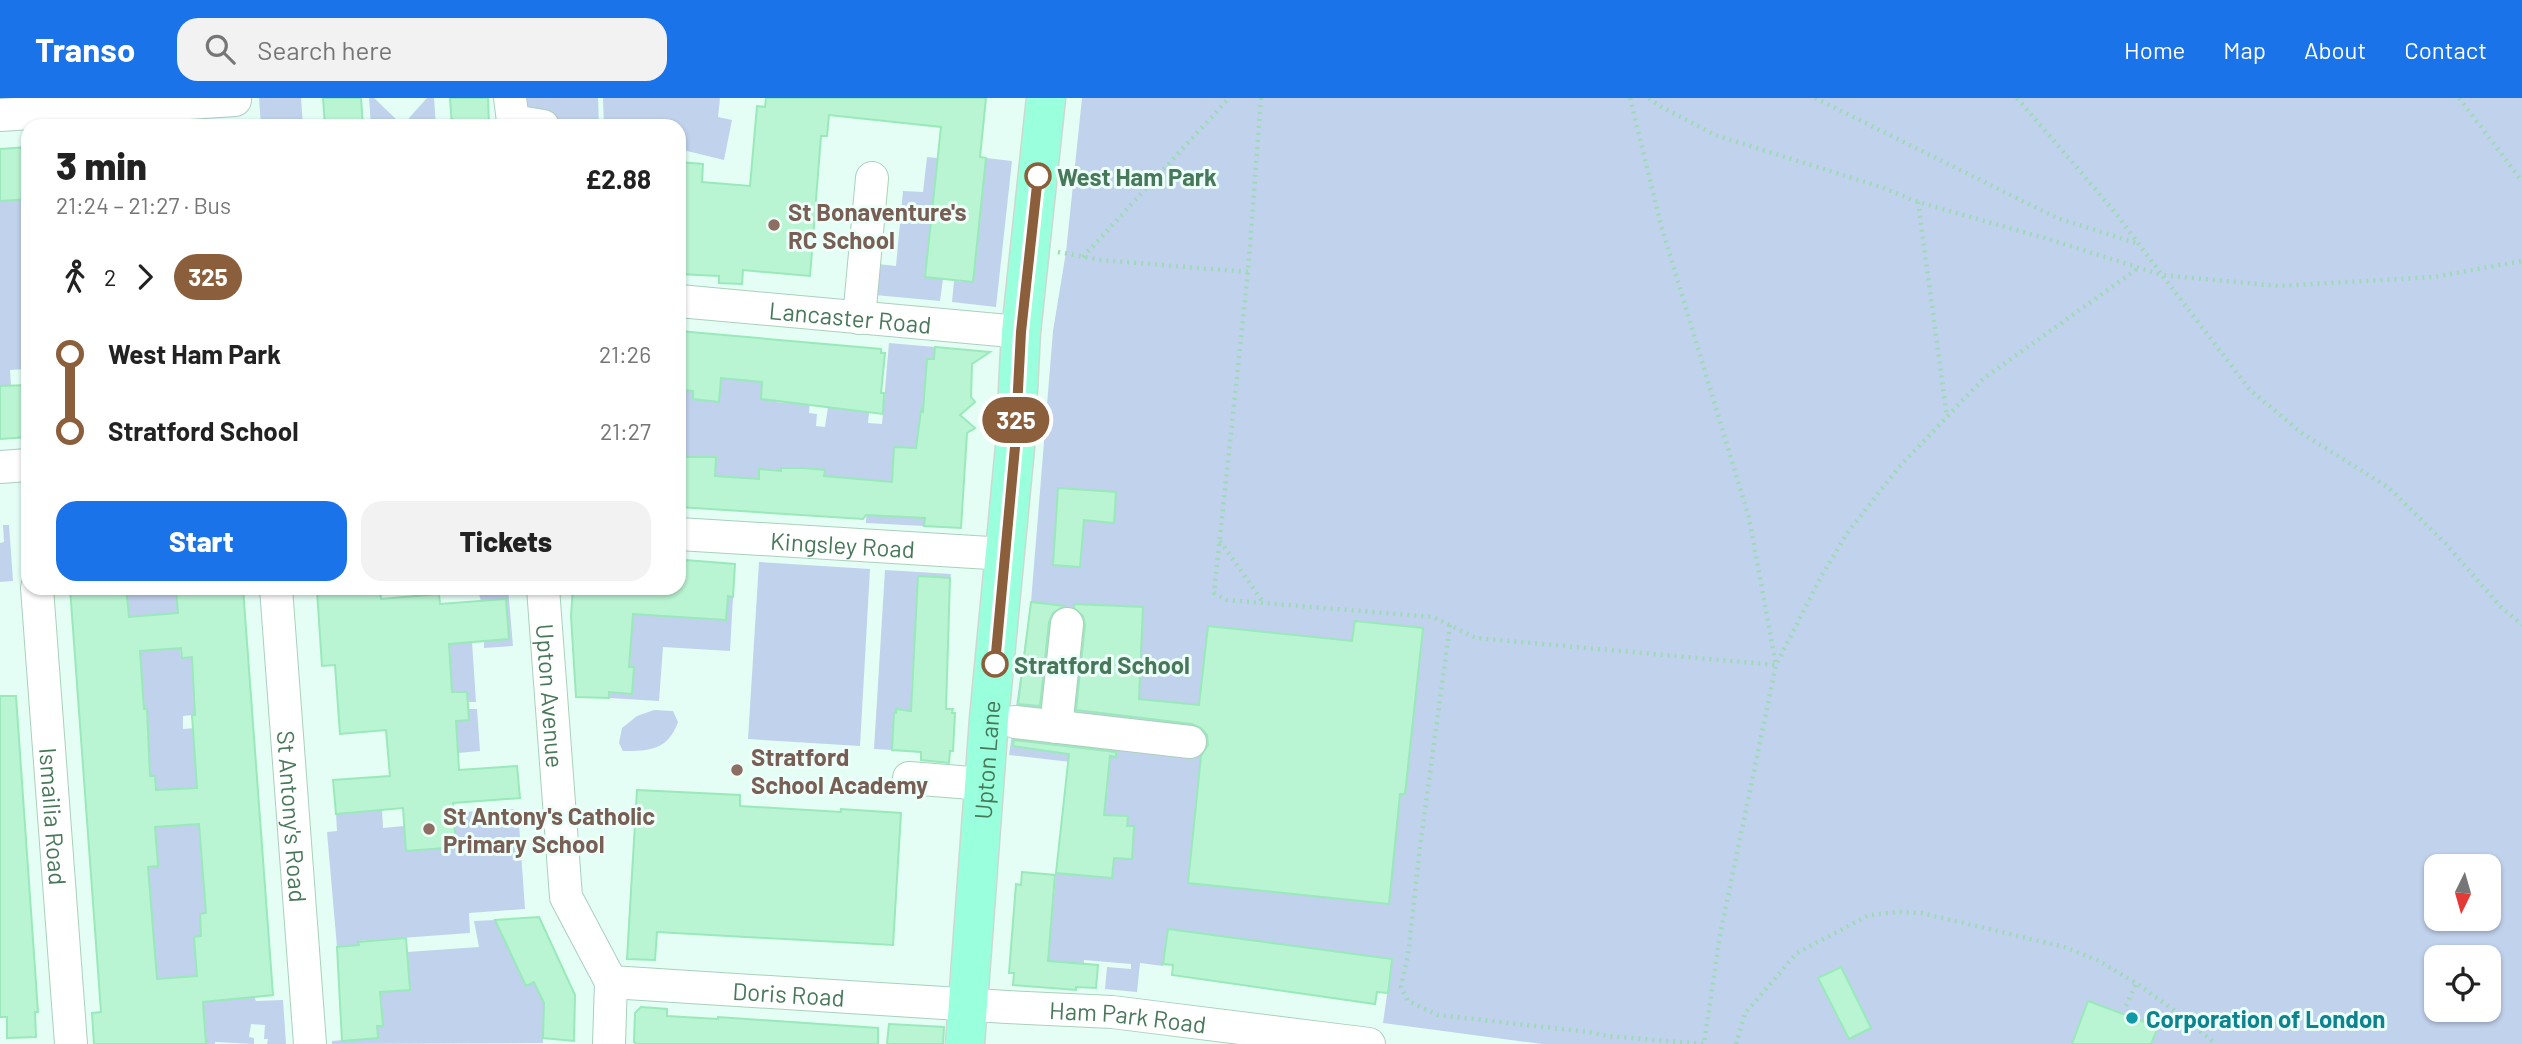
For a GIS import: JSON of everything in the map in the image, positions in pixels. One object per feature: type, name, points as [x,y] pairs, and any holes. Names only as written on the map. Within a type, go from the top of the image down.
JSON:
[{"type":"main road","name":"Upton Lane","points":[[965,1044],[984,784],[1015,447],[1021,332],[1046,98]]},
{"type":"street","points":[[510,98],[513,119]]},
{"type":"street","points":[[0,115],[236,107]]},
{"type":"street","points":[[859,318],[872,178]]},
{"type":"street","name":"Lancaster Road","points":[[686,302],[1021,332]]},
{"type":"street","points":[[0,467],[21,466]]},
{"type":"street","name":"Kingsley Road","points":[[686,534],[1006,554]]},
{"type":"street","name":"Ismailia Road","points":[[38,595],[71,1044]]},
{"type":"street","name":"St Antony's Road","points":[[277,595],[310,1044]]},
{"type":"street","name":"Upton Avenue","points":[[544,595],[566,897],[611,982],[609,1044]]},
{"type":"street","points":[[1056,727],[1067,624]]},
{"type":"street","points":[[1015,722],[1191,742]]},
{"type":"street","points":[[909,778],[984,784]]},
{"type":"street","name":"Doris Road","points":[[611,982],[968,1004]]},
{"type":"street","name":"Ham Park Road","points":[[968,1004],[1135,1014],[1369,1044]]},
{"type":"path","points":[[1083,257],[1229,98]]},
{"type":"path","points":[[1261,98],[1248,272],[1213,593],[1227,600],[1433,617],[1476,638],[1776,665]]},
{"type":"path","points":[[1630,98],[1661,225],[1749,518],[1776,665]]},
{"type":"path","points":[[1649,98],[1716,135],[1881,187],[1918,202],[2162,275],[2278,286],[2434,277],[2522,261]]},
{"type":"path","points":[[1815,98],[2057,218],[2136,243]]},
{"type":"path","points":[[2017,98],[2114,211],[2250,390],[2303,434],[2389,488],[2446,544],[2500,606],[2522,625]]},
{"type":"path","points":[[2459,98],[2522,181]]},
{"type":"path","points":[[1918,202],[1947,418]]},
{"type":"path","points":[[1030,248],[1083,257],[1248,272]]},
{"type":"path","points":[[1450,625],[1408,955],[1401,987],[1408,1002],[1438,1015],[1607,1036],[1704,1044],[1720,935],[1776,665],[1822,575],[1848,532],[1899,467],[1984,377],[2140,267]]},
{"type":"path","points":[[1220,541],[1263,602]]},
{"type":"path","points":[[1736,1044],[1745,1013],[1797,953],[1868,915],[1899,912],[1921,913],[2064,947],[2096,960],[2136,983],[2216,1044]]},
{"type":"path","points":[[2126,1006],[2136,983]]},
{"type":"shaded area","points":[[259,98],[301,98],[302,119],[260,119]]},
{"type":"shaded area","points":[[369,98],[374,98],[396,119],[370,119]]},
{"type":"shaded area","points":[[427,98],[434,98],[436,119],[409,118]]},
{"type":"shaded area","points":[[516,98],[598,98],[599,119],[538,119],[516,115]]},
{"type":"shaded area","points":[[603,98],[720,98],[718,117],[732,120],[724,160],[686,151],[686,119],[604,119]]},
{"type":"shaded area","name":"West Ham Park","points":[[1082,98],[2522,98],[2522,1044],[1542,1044],[1383,1023],[1392,959],[1168,929],[1163,966],[1140,963],[1137,992],[1105,989],[1107,967],[1131,969],[1131,964],[1084,960],[1083,975],[1048,963],[1056,873],[1112,878],[1114,858],[1132,859],[1134,826],[1127,826],[1128,816],[1090,857],[1105,809],[1106,797],[1098,796],[1099,792],[1107,792],[1108,781],[1071,762],[1009,755],[1031,602],[1053,331],[1066,252]]},
{"type":"shaded area","points":[[927,157],[938,158],[925,277],[943,279],[940,301],[875,295],[878,264],[896,266],[903,191],[923,192]]},
{"type":"shaded area","points":[[986,158],[1012,161],[996,307],[952,302],[954,281],[973,282]]},
{"type":"shaded area","points":[[21,200],[21,369],[10,370],[11,386],[0,386],[0,201]]},
{"type":"shaded area","points":[[726,342],[723,378],[762,382],[761,398],[772,400],[781,348],[776,402],[787,403],[788,385],[811,387],[809,413],[817,414],[816,426],[825,427],[828,407],[871,393],[868,423],[882,424],[889,343],[935,347],[934,359],[927,359],[926,412],[921,412],[920,418],[935,438],[893,462],[895,516],[925,518],[924,526],[866,523],[868,487],[824,478],[824,470],[760,469],[759,479],[715,476],[716,457],[686,457],[686,390],[693,391],[693,399],[719,401],[720,394],[717,393]]},
{"type":"shaded area","points":[[3,525],[9,525],[13,581],[0,582],[0,543],[4,542]]},
{"type":"shaded area","points":[[759,562],[870,569],[860,746],[748,739]]},
{"type":"shaded area","points":[[885,570],[951,574],[950,578],[918,576],[911,699],[943,701],[907,714],[907,710],[897,709],[894,713],[892,750],[874,749]]},
{"type":"shaded area","points":[[126,595],[176,595],[181,657],[194,657],[217,669],[193,671],[194,695],[203,714],[183,716],[183,729],[196,728],[205,753],[195,754],[196,775],[224,773],[224,786],[190,788],[191,801],[198,801],[201,859],[256,1001],[283,1000],[286,1044],[267,1044],[268,1039],[264,1039],[265,1025],[251,1024],[249,1037],[254,1038],[254,1044],[190,1044],[101,1012],[101,1009],[130,1007],[157,979],[125,930],[95,933],[95,928],[129,925],[92,888],[91,883],[124,880],[147,867],[157,866],[153,828],[172,825],[155,813],[149,767],[112,758],[82,761],[82,756],[114,754],[148,731],[141,669],[105,654],[159,650],[158,625],[127,618]]},
{"type":"shaded area","points":[[479,595],[509,595],[513,646],[484,648],[484,641],[509,639],[506,599],[481,601]]},
{"type":"shaded area","points":[[631,595],[664,595],[663,616],[726,620],[728,596],[733,597],[730,651],[663,647],[659,701],[609,698],[609,692],[632,694],[634,667],[607,665],[606,657],[630,658]]},
{"type":"shaded area","points":[[472,642],[476,702],[467,702],[466,692],[452,692],[449,644]]},
{"type":"shaded area","points":[[468,709],[477,709],[480,751],[458,753],[456,721],[469,720]]},
{"type":"shaded area","points":[[654,710],[673,711],[678,722],[669,738],[650,749],[623,751],[619,743],[622,728],[637,716]]},
{"type":"shaded area","points":[[518,809],[525,909],[469,913],[470,933],[359,941],[359,945],[337,947],[327,832],[337,831],[336,814],[382,810],[383,828],[404,826],[455,847],[454,822],[462,822],[461,812]]},
{"type":"shaded area","points":[[495,920],[526,986],[534,982],[544,1003],[543,1043],[332,1044],[332,1041],[377,1037],[377,1026],[383,1025],[382,1017],[376,1017],[375,993],[410,990],[407,952],[479,947],[474,921]]},
{"type":"building","points":[[323,98],[361,98],[362,119],[324,119]]},
{"type":"building","points":[[450,98],[488,98],[489,119],[452,119]]},
{"type":"building","points":[[766,98],[986,98],[980,157],[986,158],[973,282],[925,277],[941,127],[829,115],[827,136],[821,136],[810,276],[743,270],[742,284],[719,283],[719,276],[686,274],[686,163],[703,164],[702,182],[750,186],[757,106],[765,107]]},
{"type":"building","points":[[21,148],[21,200],[0,201],[0,149]]},
{"type":"building","points":[[686,332],[881,349],[881,353],[885,353],[881,393],[884,393],[883,414],[761,399],[762,382],[721,378],[719,402],[693,399],[693,391],[686,390]]},
{"type":"building","points":[[935,347],[990,352],[972,364],[971,397],[975,402],[960,415],[975,428],[967,433],[961,528],[924,526],[925,518],[866,515],[863,519],[686,507],[686,457],[716,457],[715,476],[759,479],[759,469],[781,471],[781,468],[803,468],[825,470],[824,476],[892,482],[894,447],[916,448],[921,411],[923,412],[927,359],[934,359]]},
{"type":"building","points":[[21,385],[21,438],[0,439],[0,386]]},
{"type":"building","points":[[1058,488],[1116,492],[1114,523],[1084,520],[1080,567],[1053,565]]},
{"type":"building","points":[[686,560],[735,564],[733,597],[728,596],[726,620],[633,614],[629,667],[634,667],[632,694],[609,692],[609,698],[576,697],[571,616],[572,595],[686,595]]},
{"type":"building","points":[[918,576],[950,578],[946,709],[953,709],[952,713],[955,713],[953,751],[950,751],[949,763],[921,760],[921,752],[892,750],[894,713],[896,709],[911,711]]},
{"type":"building","points":[[71,595],[127,595],[129,617],[178,613],[176,595],[244,595],[273,995],[203,1002],[206,1044],[94,1044],[92,1013],[101,1012]],"holes":[[[181,648],[182,658],[192,657],[195,715],[192,715],[197,788],[156,790],[155,776],[150,776],[147,709],[144,709],[140,651]],[[199,824],[206,913],[200,914],[201,936],[194,937],[197,976],[157,979],[148,867],[158,866],[155,827]]]},
{"type":"building","points":[[317,595],[381,595],[381,599],[439,595],[440,604],[506,599],[509,639],[449,644],[452,692],[467,692],[469,720],[456,721],[459,770],[517,766],[520,798],[453,803],[456,847],[406,851],[403,808],[336,814],[333,780],[390,776],[386,730],[340,734],[335,665],[322,666]]},
{"type":"building","points":[[1031,602],[1064,606],[1053,613],[1049,622],[1040,706],[1018,704]]},
{"type":"building","points":[[1074,604],[1143,607],[1139,699],[1199,705],[1208,626],[1352,641],[1355,621],[1423,628],[1405,794],[1400,794],[1389,904],[1188,883],[1201,756],[1208,745],[1207,735],[1192,724],[1076,710],[1085,625],[1083,616],[1074,608]]},
{"type":"building","points":[[0,696],[16,696],[38,1012],[35,1012],[36,1037],[7,1038],[7,1017],[0,1017]]},
{"type":"building","points":[[1014,740],[1116,752],[1116,757],[1110,756],[1104,815],[1128,816],[1127,826],[1134,826],[1132,859],[1114,858],[1112,878],[1056,873],[1069,754],[1013,746]]},
{"type":"building","points":[[637,790],[740,795],[740,806],[901,813],[893,945],[657,932],[655,960],[627,959]]},
{"type":"building","points":[[1022,872],[1055,875],[1048,961],[1098,965],[1096,988],[1076,987],[1076,990],[1013,985],[1014,973],[1009,973],[1016,884],[1021,885]]},
{"type":"building","points":[[539,917],[575,995],[574,1041],[543,1038],[544,1003],[534,982],[526,986],[495,920]]},
{"type":"building","points":[[1168,929],[1392,959],[1388,993],[1377,992],[1375,1004],[1172,975],[1173,965],[1163,964]]},
{"type":"building","points":[[406,938],[410,990],[380,992],[383,1026],[377,1026],[378,1038],[342,1041],[337,947],[359,945],[358,942]]},
{"type":"building","points":[[1841,967],[1871,1028],[1849,1039],[1818,978]]},
{"type":"building","points":[[2088,1001],[2158,1027],[2151,1044],[2072,1044]]},
{"type":"building","points":[[641,1007],[667,1009],[667,1016],[878,1028],[878,1044],[637,1044],[634,1042],[635,1013]]},
{"type":"building","points":[[889,1024],[944,1027],[943,1044],[887,1044]]},
{"type":"bus line","name":"325","points":[[995,664],[1015,447],[1021,332],[1038,176]]},
{"type":"place","name":"West Ham Park","points":[[1038,176]]},
{"type":"place","name":"St Bonaventure's RC School","points":[[774,225]]},
{"type":"place","name":"Stratford School","points":[[995,664]]},
{"type":"place","name":"Stratford School Academy","points":[[737,770]]},
{"type":"place","name":"St Antony's Catholic Primary School","points":[[429,829]]},
{"type":"place","name":"Corporation of London","points":[[2132,1018]]}]
